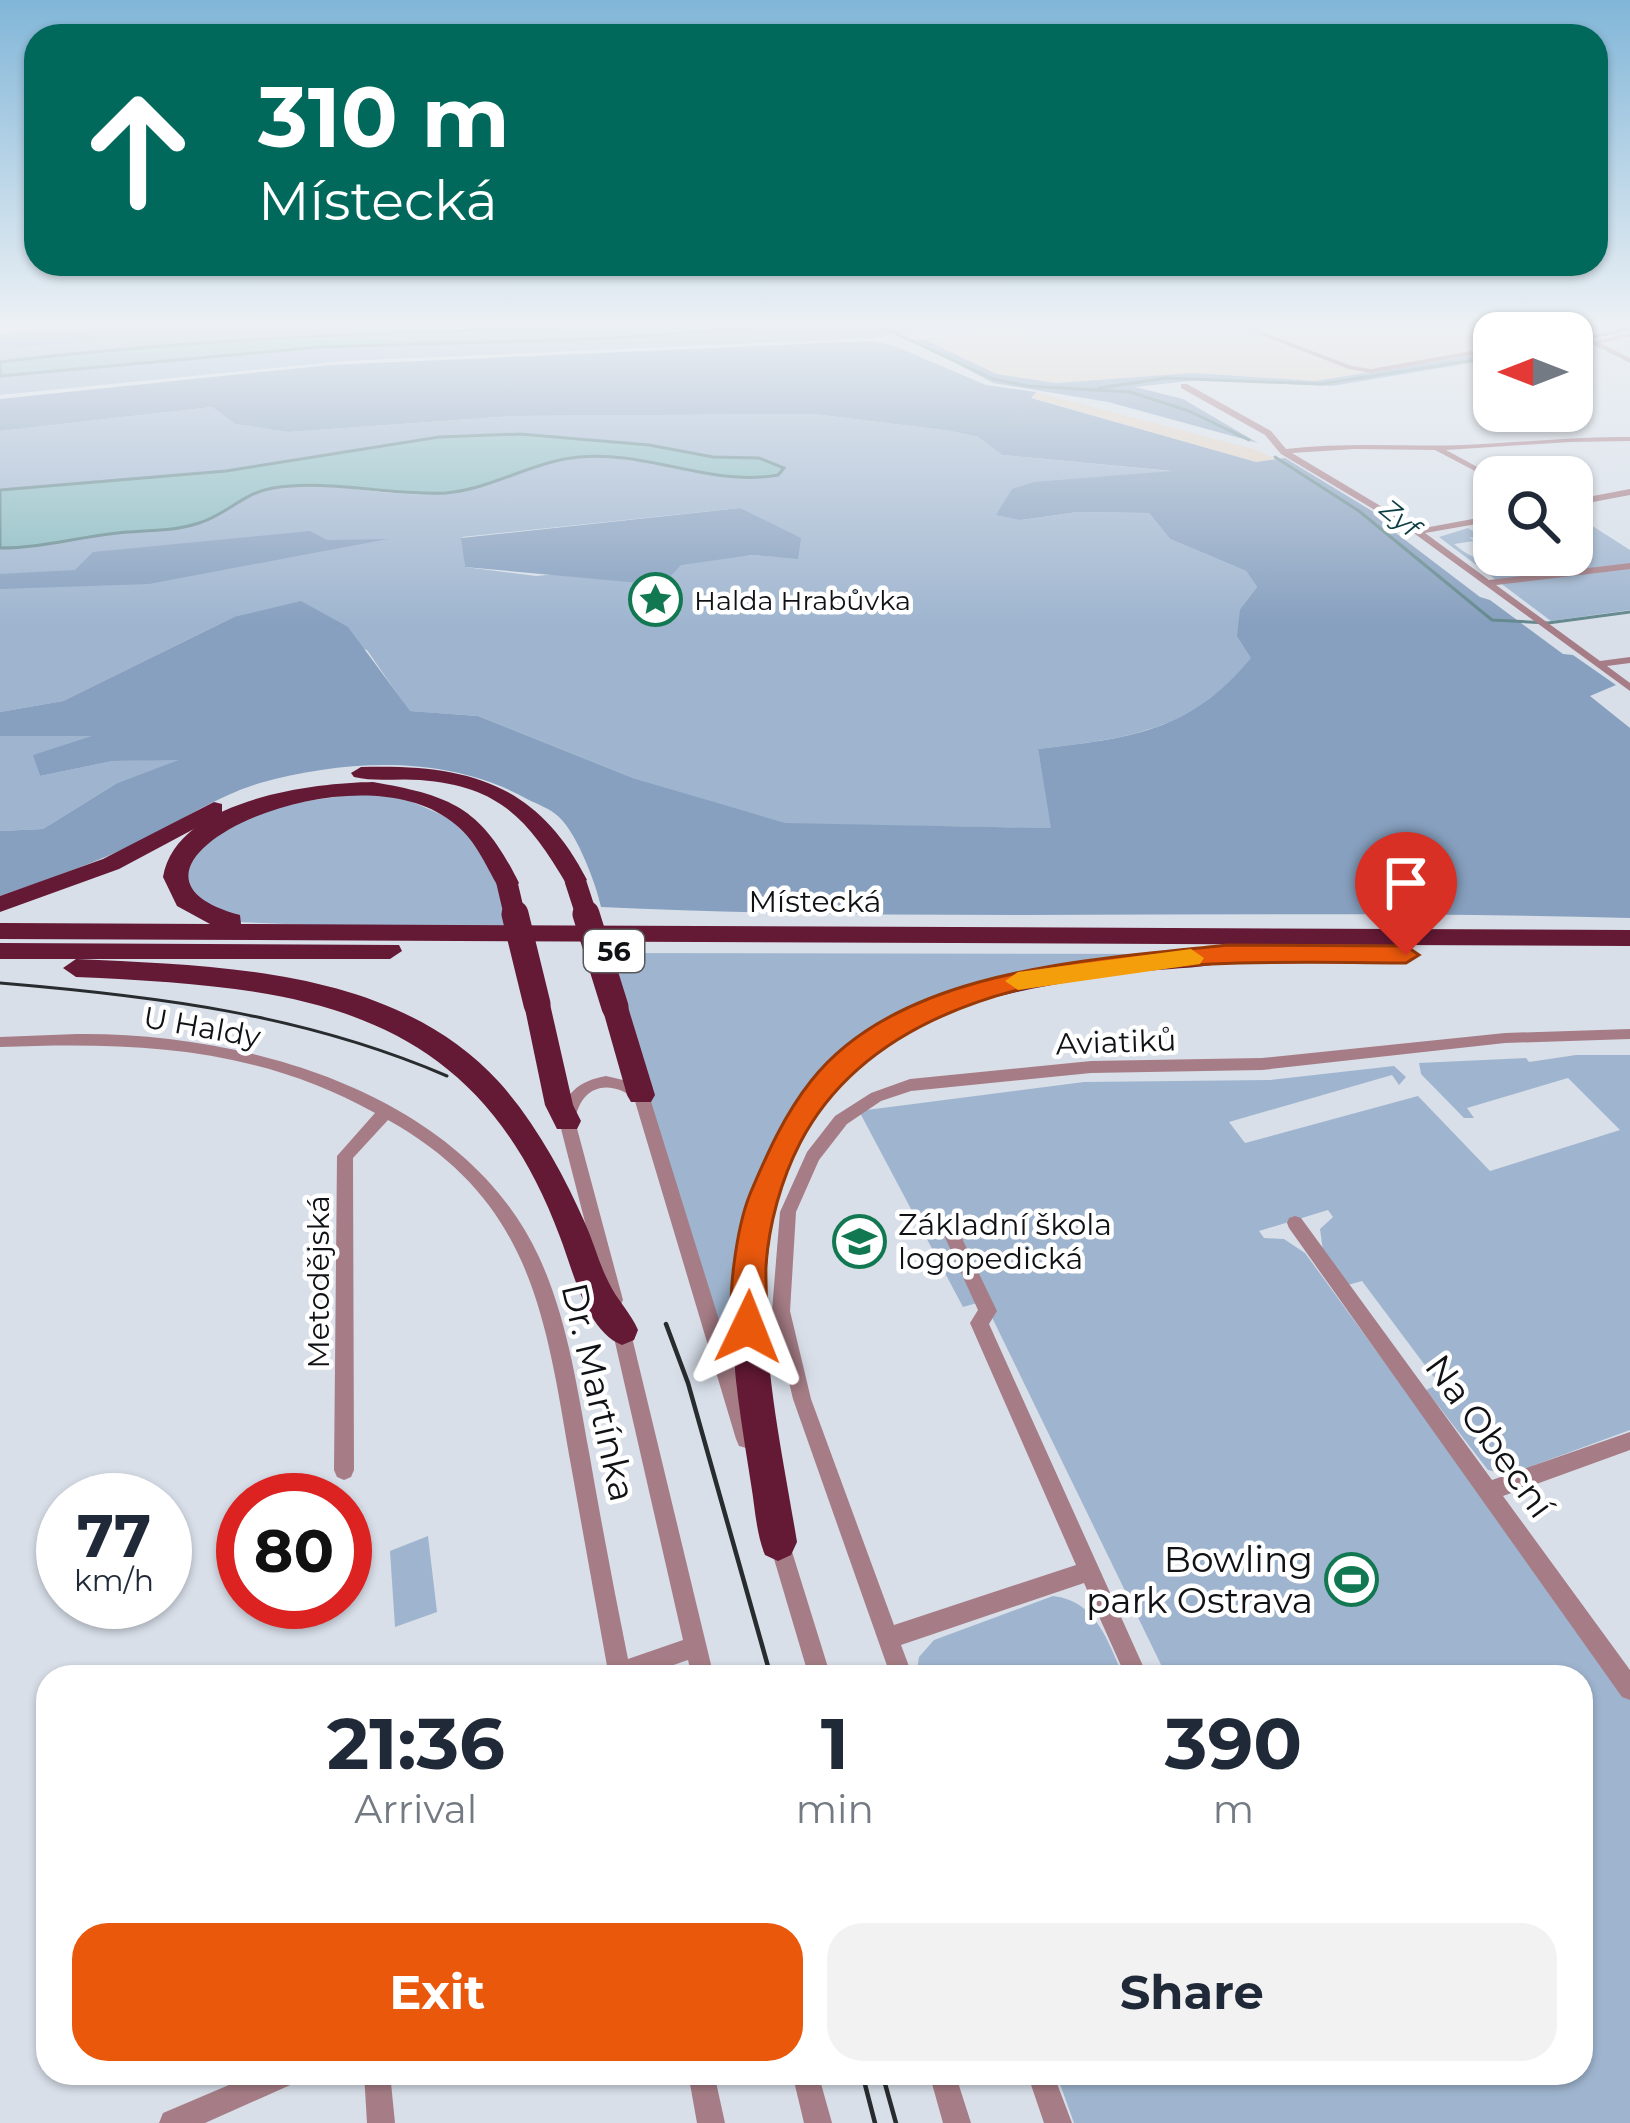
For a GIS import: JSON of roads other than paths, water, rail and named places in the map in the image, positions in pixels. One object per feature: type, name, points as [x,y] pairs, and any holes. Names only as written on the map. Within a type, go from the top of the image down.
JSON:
[{"type":"highway","name":"56","points":[[0,904],[83,877],[237,799],[307,779],[370,772],[450,777],[508,799],[548,828],[575,880],[641,1095]]},
{"type":"highway","name":"56","points":[[451,932],[223,920],[183,902],[176,883],[177,866],[201,835],[250,809],[316,793],[385,790],[446,806],[470,821],[494,848],[507,883],[559,1105],[567,1121]]},
{"type":"highway","name":"Místecká","points":[[0,931],[1630,938]]},
{"type":"highway","name":"Místecká","points":[[0,952],[1630,956]]},
{"type":"highway","name":"56","points":[[778,1542],[752,1365],[748,1297],[760,1205],[787,1140],[812,1099],[876,1039],[945,1003],[1027,979],[1227,954]]},
{"type":"highway","points":[[0,965],[199,976],[290,988],[363,1008],[424,1035],[472,1067],[492,1088],[570,1224],[595,1297],[622,1330]]},
{"type":"street","points":[[1256,426],[1284,452],[1418,532],[1630,688]]},
{"type":"street","points":[[1284,452],[1343,445],[1434,447],[1630,439]]},
{"type":"street","points":[[1434,447],[1473,468]]},
{"type":"street","points":[[1593,499],[1630,493]]},
{"type":"street","points":[[1418,532],[1473,522]]},
{"type":"street","points":[[1486,583],[1630,566]]},
{"type":"street","points":[[1599,664],[1630,660]]},
{"type":"street","name":"Aviatiků","points":[[898,1665],[802,1399],[781,1312],[784,1240],[800,1181],[841,1120],[894,1089],[1091,1067],[1262,1064],[1505,1038],[1630,1034]]},
{"type":"street","name":"U Haldy","points":[[0,1042],[96,1039],[213,1050],[304,1076],[387,1111]]},
{"type":"street","points":[[567,1121],[571,1099],[595,1083],[619,1082],[641,1095],[816,1665]]},
{"type":"street","name":"Dr. Martínka","points":[[387,1111],[445,1148],[490,1193],[521,1238],[552,1321],[618,1665]]},
{"type":"street","name":"Metodějská","points":[[344,1470],[345,1156],[387,1111]]},
{"type":"street","name":"Dr. Martínka","points":[[567,1121],[622,1330],[700,1665]]},
{"type":"street","name":"Na Obecní","points":[[1295,1223],[1630,1689]]},
{"type":"street","points":[[951,1233],[988,1311],[979,1323],[1132,1665]]},
{"type":"street","points":[[1490,1490],[1630,1441]]},
{"type":"street","points":[[889,1638],[1089,1571]]},
{"type":"street","points":[[647,1665],[695,1647]]},
{"type":"street","points":[[173,2123],[260,2085]]},
{"type":"street","points":[[378,2085],[381,2123]]},
{"type":"street","points":[[704,2085],[712,2123]]},
{"type":"street","points":[[808,2085],[818,2123]]},
{"type":"street","points":[[946,2085],[957,2123]]},
{"type":"street","points":[[1044,2085],[1058,2123]]},
{"type":"waterway","name":"Zyf","points":[[1220,426],[1249,440]]},
{"type":"waterway","name":"Zyf","points":[[1275,457],[1359,511],[1492,620],[1548,623],[1630,612]]},
{"type":"tram line","points":[[0,983],[228,1011],[338,1037],[447,1076]]},
{"type":"tram line","points":[[666,1324],[688,1383],[768,1665]]},
{"type":"tram line","points":[[865,2085],[875,2123]]},
{"type":"tram line","points":[[885,2085],[896,2123]]},
{"type":"place","name":"Halda Hrabůvka","points":[[655,600]]},
{"type":"place","name":"Základní škola logopedická","points":[[859,1241]]},
{"type":"place","name":"Bowling park Ostrava","points":[[1352,1580]]}]
